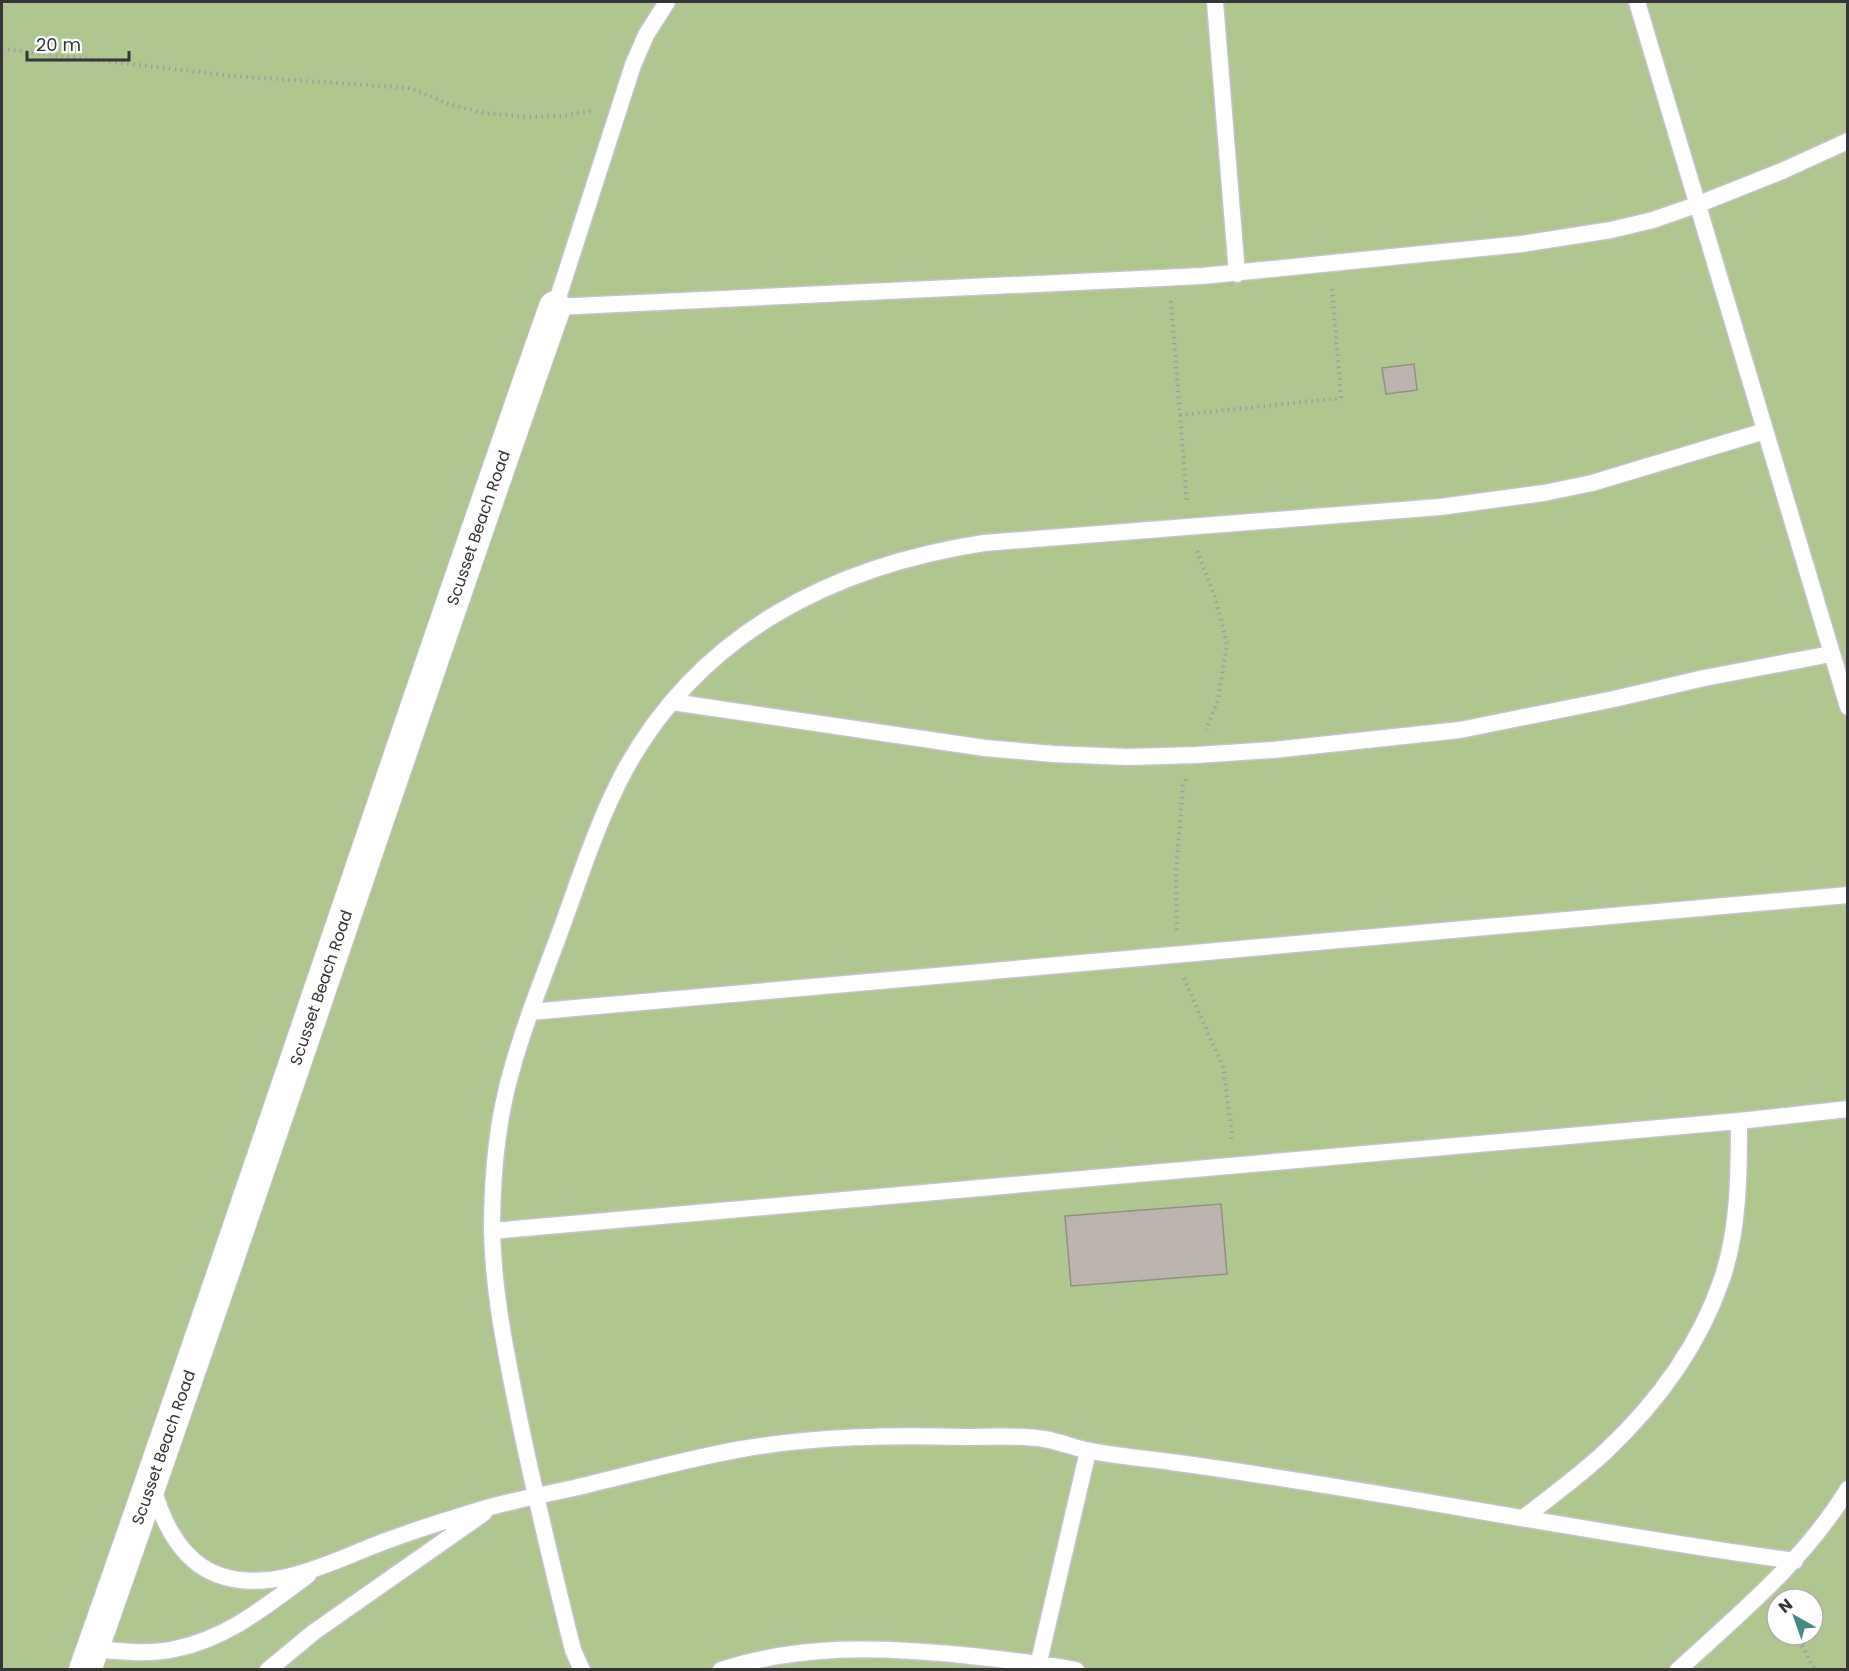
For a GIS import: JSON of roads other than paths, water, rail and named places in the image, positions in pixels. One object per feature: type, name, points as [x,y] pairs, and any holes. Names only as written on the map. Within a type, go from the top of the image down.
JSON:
[{"type":"street","name":"Scusset Beach Road","points":[[88,1659],[152,1480],[434,651],[555,307]]},
{"type":"lane","points":[[667,2],[646,35],[622,97],[555,307],[1237,274],[1569,238],[1611,230],[1699,204],[1782,171],[1848,141]]},
{"type":"lane","points":[[1215,2],[1237,274]]},
{"type":"lane","points":[[1637,2],[1848,707]]},
{"type":"lane","points":[[582,1670],[573,1650],[534,1496],[501,1326],[492,1231],[494,1178],[500,1120],[511,1070],[530,1012],[605,812],[647,735],[672,702],[703,669],[741,636],[785,608],[839,582],[875,568],[936,550],[984,543],[1493,501],[1592,483],[1765,431]]},
{"type":"lane","points":[[672,702],[985,748],[1127,757],[1273,750],[1460,730],[1540,715],[1704,678],[1831,654]]},
{"type":"lane","points":[[530,1012],[1848,895]]},
{"type":"lane","points":[[492,1231],[1739,1121],[1848,1109]]},
{"type":"lane","points":[[1523,1518],[1604,1453],[1637,1419],[1673,1375],[1700,1330],[1722,1279],[1734,1229],[1739,1178],[1739,1121]]},
{"type":"lane","points":[[152,1480],[158,1505],[182,1549],[200,1566],[223,1577],[248,1581],[279,1578],[318,1567],[437,1523],[495,1506],[724,1452],[833,1438],[907,1436],[1043,1438],[1088,1451],[1272,1476],[1678,1545],[1795,1561]]},
{"type":"lane","points":[[1038,1666],[1088,1451]]},
{"type":"lane","points":[[1677,1670],[1795,1561],[1848,1489]]},
{"type":"lane","points":[[268,1670],[314,1632],[495,1506]]},
{"type":"lane","points":[[88,1659],[174,1650],[210,1640],[239,1625],[318,1567]]},
{"type":"lane","points":[[721,1670],[774,1656],[832,1648],[900,1649],[1076,1670]]}]
